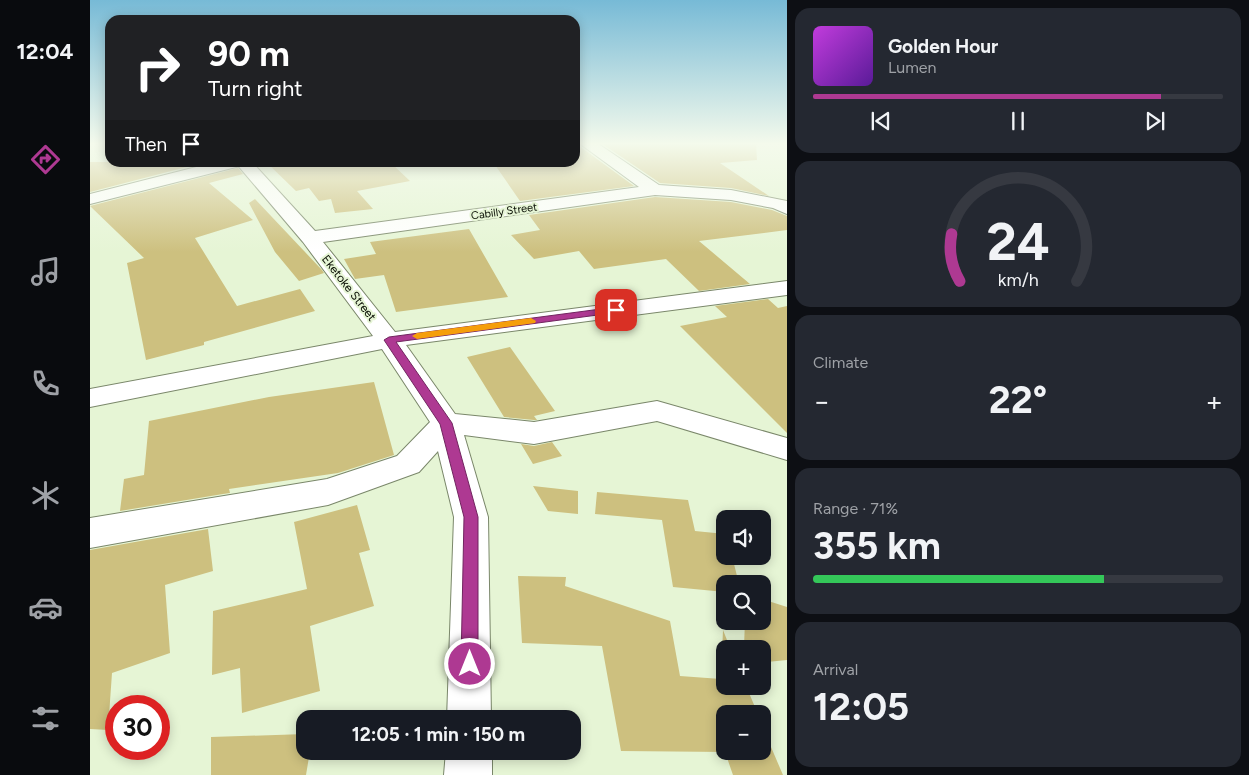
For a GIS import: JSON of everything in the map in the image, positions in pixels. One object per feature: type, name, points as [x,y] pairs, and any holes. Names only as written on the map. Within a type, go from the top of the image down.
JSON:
[{"type":"street","points":[[90,199],[169,179]]},
{"type":"street","name":"Eketoke Street","points":[[258,179],[310,238],[389,340],[446,423],[471,517],[469,710]]},
{"type":"street","points":[[639,179],[655,190]]},
{"type":"street","name":"Cabilly Street","points":[[310,238],[655,190],[731,194],[778,204],[786,209]]},
{"type":"street","points":[[90,398],[389,340],[786,288]]},
{"type":"street","points":[[90,533],[328,492],[408,464],[446,423],[534,434],[657,411],[786,449]]},
{"type":"street","points":[[468,760],[468,775]]},
{"type":"building","points":[[90,179],[140,179],[90,192]]},
{"type":"building","points":[[195,179],[223,179],[209,183],[253,220],[195,238],[237,306],[300,289],[315,311],[204,342],[204,345],[146,360],[127,263],[144,258],[90,206]]},
{"type":"building","points":[[284,179],[408,179],[410,181],[357,191],[373,209],[335,213],[331,199],[319,201],[309,188],[296,191]]},
{"type":"building","points":[[505,179],[625,179],[634,186],[520,201]]},
{"type":"building","points":[[654,179],[744,179],[769,196],[731,188],[660,183]]},
{"type":"building","points":[[655,197],[731,202],[772,210],[787,216],[787,230],[699,241],[750,284],[699,291],[666,259],[594,269],[579,251],[534,259],[511,235],[540,230],[529,215]]},
{"type":"building","points":[[255,199],[324,273],[299,281],[275,252],[249,203]]},
{"type":"building","points":[[469,229],[508,297],[396,312],[384,275],[355,279],[344,259],[376,254],[370,242]]},
{"type":"building","points":[[768,299],[778,308],[787,306],[787,433],[680,326],[727,317],[715,306]]},
{"type":"building","points":[[510,347],[555,411],[534,416],[537,420],[504,417],[467,357]]},
{"type":"building","points":[[374,382],[394,455],[338,473],[229,489],[230,493],[120,511],[124,479],[144,475],[149,421],[269,397]]},
{"type":"building","points":[[552,442],[562,456],[533,464],[521,444],[534,446]]},
{"type":"building","points":[[533,486],[578,491],[578,514],[548,511]]},
{"type":"building","points":[[597,492],[688,500],[695,531],[716,533],[716,565],[734,565],[737,575],[716,575],[716,591],[673,587],[662,520],[595,514]]},
{"type":"building","points":[[357,505],[370,550],[359,553],[374,606],[310,626],[320,691],[242,713],[240,668],[212,675],[213,611],[307,589],[294,522]]},
{"type":"building","points":[[208,529],[213,571],[165,585],[170,653],[112,673],[110,695],[105,695],[105,730],[90,729],[90,550]]},
{"type":"building","points":[[518,576],[566,577],[565,586],[670,621],[680,676],[716,679],[716,695],[750,695],[754,705],[716,705],[716,752],[621,751],[602,646],[522,643]]},
{"type":"building","points":[[771,602],[787,607],[787,660],[771,662],[771,640],[744,640],[745,630],[771,630]]},
{"type":"building","points":[[723,630],[727,640],[723,640]]},
{"type":"building","points":[[296,734],[296,760],[308,760],[306,775],[211,775],[211,737]]},
{"type":"building","points":[[771,747],[783,775],[733,775],[728,760],[771,760]]},
{"type":"slow traffic","points":[[417,336],[531,321]]},
{"type":"route","points":[[470,664],[471,517],[446,423],[389,340],[616,310]]}]
